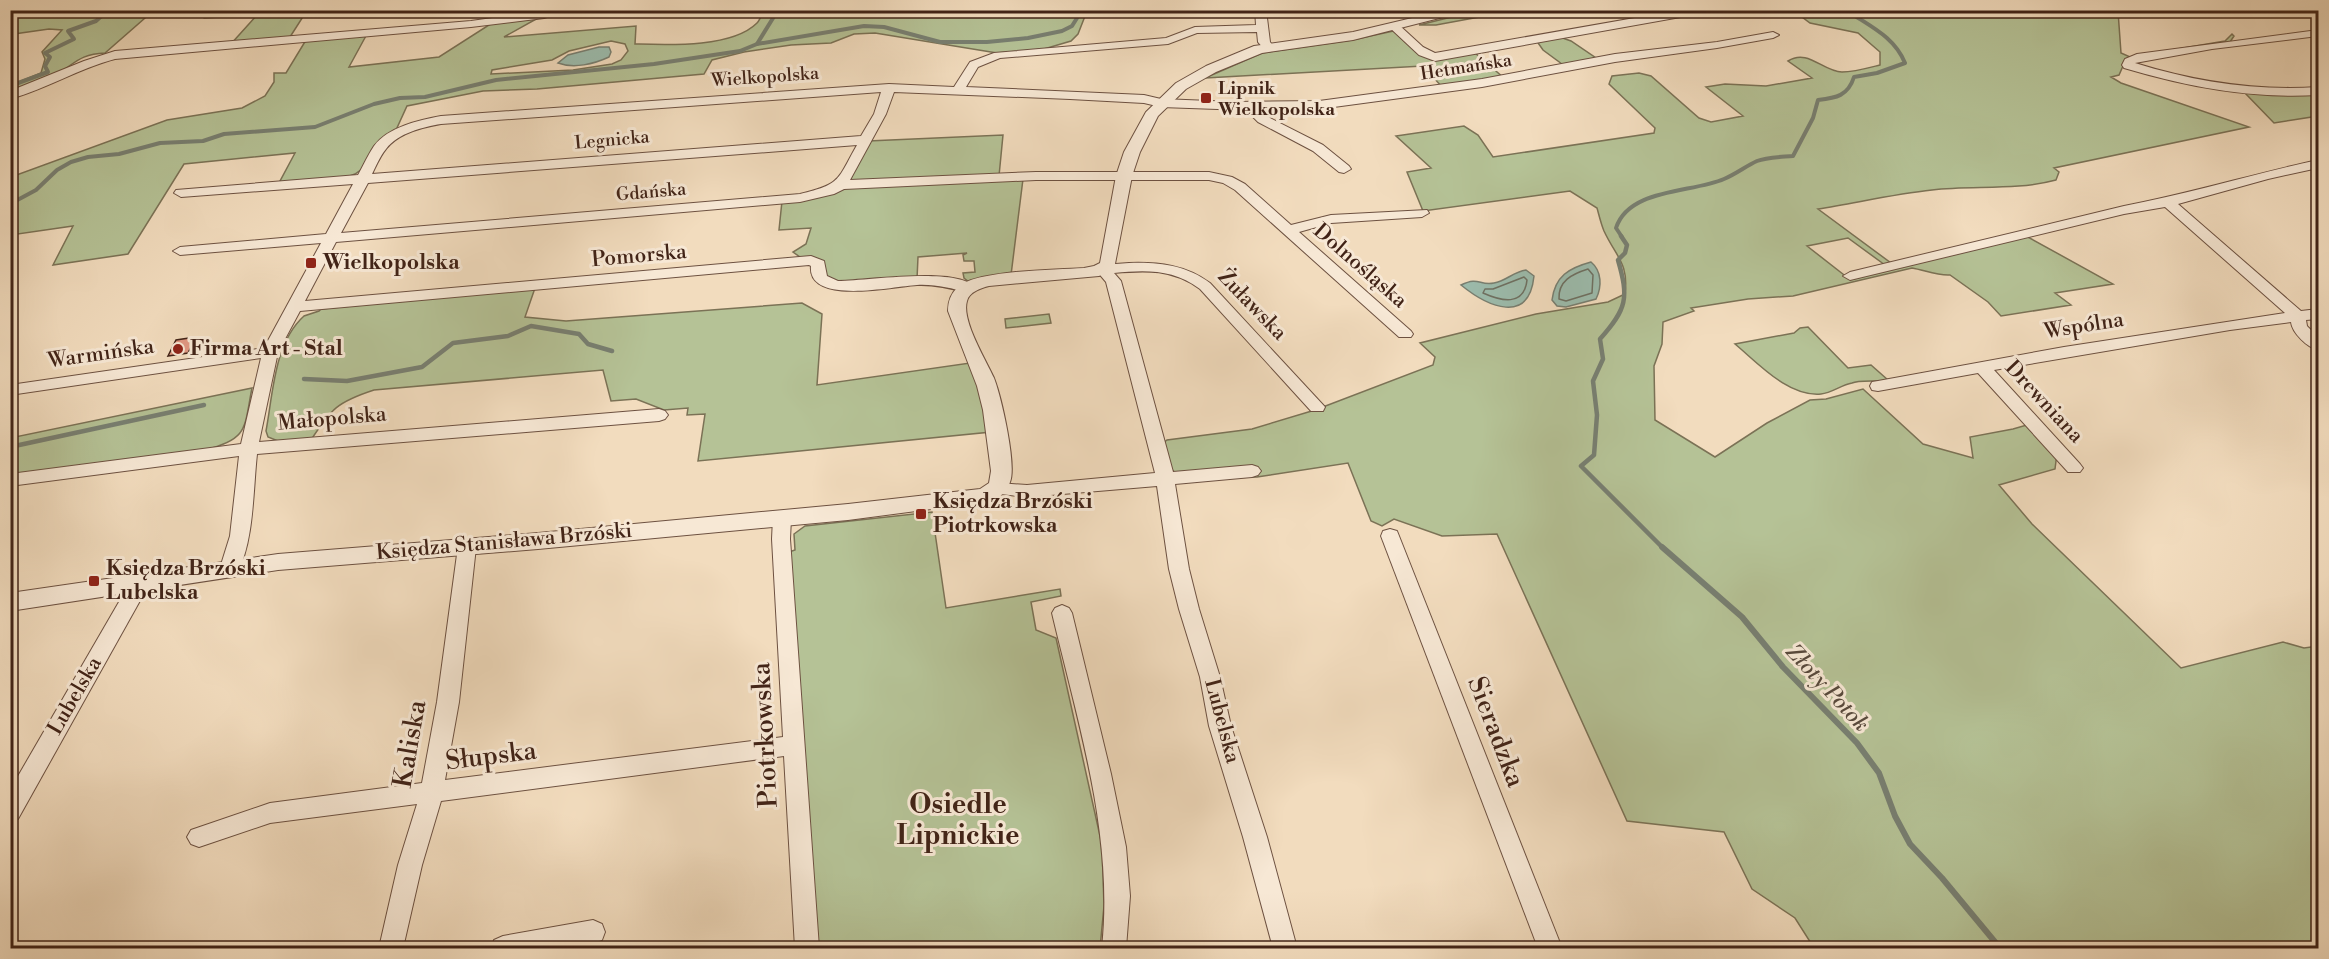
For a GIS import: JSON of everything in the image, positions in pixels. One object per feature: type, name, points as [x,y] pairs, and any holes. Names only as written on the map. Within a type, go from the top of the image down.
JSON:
[{"type":"street","points":[[10,95],[30,89],[86,63],[115,55],[471,24],[544,15],[563,10]]},
{"type":"street","points":[[1260,10],[1264,42],[1268,47]]},
{"type":"street","points":[[998,489],[1002,478],[994,411],[987,384],[956,307],[959,297],[968,288],[989,280],[1084,273],[1102,269],[1110,262],[1124,176],[1142,129],[1161,103],[1181,86],[1211,69],[1268,47],[1353,36],[1465,10]]},
{"type":"street","points":[[1395,27],[1405,33],[1425,55],[1441,57],[1558,34],[1703,10]]},
{"type":"street","points":[[958,90],[974,64],[998,55],[1168,41],[1195,30],[1262,28]]},
{"type":"street","points":[[2319,33],[2158,54],[2137,58],[2128,65],[2185,81],[2224,88],[2260,92],[2319,91]]},
{"type":"street","name":"Hetmańska","points":[[1161,103],[1249,106],[1319,105],[1532,75],[1615,58],[1717,45],[1773,35]]},
{"type":"street","points":[[841,185],[880,114],[889,88]]},
{"type":"street","name":"Wielkopolska","points":[[230,568],[239,536],[249,449],[270,352],[380,147],[408,129],[436,121],[889,88],[1144,99],[1161,103]]},
{"type":"street","points":[[1249,106],[1262,119],[1318,148],[1344,169]]},
{"type":"street","name":"Legnicka","points":[[363,178],[865,140]]},
{"type":"street","points":[[1850,276],[2124,210],[2168,202],[2266,175],[2319,164]]},
{"type":"street","name":"Gdańska","points":[[180,251],[331,240],[800,198],[829,192],[841,185],[993,178],[1124,176]]},
{"type":"street","name":"Dolnośląska","points":[[1124,176],[1209,176],[1227,180],[1240,187],[1405,334]]},
{"type":"street","points":[[181,193],[363,178]]},
{"type":"street","points":[[2168,202],[2298,317],[2299,327],[2319,345]]},
{"type":"street","name":"Dolnośląska","points":[[1288,230],[1331,219],[1422,213]]},
{"type":"street","name":"Pomorska","points":[[294,307],[812,260],[819,264],[818,273],[821,279],[835,285],[941,280],[968,288]]},
{"type":"street","name":"Żuławska","points":[[1102,269],[1155,267],[1191,274],[1205,286],[1317,407]]},
{"type":"street","points":[[1102,269],[1113,281],[1162,459],[1164,479],[1252,471]]},
{"type":"street","name":"Wspólna","points":[[1878,386],[1981,366],[2230,325],[2319,314]]},
{"type":"street","name":"Warmińska","points":[[10,390],[270,352]]},
{"type":"street","name":"Drewniana","points":[[1981,366],[2074,468]]},
{"type":"street","name":"Małopolska","points":[[10,480],[249,449],[659,415]]},
{"type":"street","name":"Księdza Stanisława Brzóski","points":[[10,602],[230,568],[319,557],[467,547],[782,518],[984,496],[998,489],[1027,492],[1164,479]]},
{"type":"street","name":"Lubelska","points":[[1164,479],[1179,568],[1210,676],[1220,726],[1289,948]]},
{"type":"street","name":"Piotrkowska","points":[[782,518],[781,539],[807,948]]},
{"type":"street","name":"Sieradzka","points":[[1390,536],[1550,948]]},
{"type":"street","name":"Kaliska","points":[[391,948],[407,877],[432,792],[448,702],[467,547]]},
{"type":"street","name":"Lubelska","points":[[10,812],[21,773],[141,581]]},
{"type":"street","points":[[1062,614],[1112,823],[1116,852],[1118,920],[1114,948]]},
{"type":"street","name":"Słupska","points":[[199,837],[270,813],[794,745]]},
{"type":"street","points":[[503,948],[593,932]]},
{"type":"shaded area","points":[[295,10],[306,12],[290,37],[230,45],[257,15],[205,18],[212,11],[264,11],[263,13]]},
{"type":"shaded area","points":[[1480,10],[1512,11],[1436,25],[1419,25]]},
{"type":"shaded area","points":[[10,11],[153,11],[105,53],[82,58],[51,77],[11,92],[11,85],[41,73],[45,59],[42,52],[62,30],[49,29],[14,34],[11,37]]},
{"type":"shaded area","points":[[763,11],[1087,11],[1078,34],[1071,41],[1044,49],[997,53],[875,33],[854,34],[831,43],[791,45],[744,52],[712,60],[704,74],[537,89],[483,91],[407,106],[396,130],[375,145],[362,169],[347,177],[279,183],[295,153],[184,164],[128,254],[53,265],[73,226],[11,235],[11,177],[167,120],[242,108],[265,96],[274,82],[274,73],[286,73],[306,40],[367,34],[349,67],[439,57],[492,23],[538,18],[504,37],[636,26],[635,44],[682,44],[732,37],[757,23]],"holes":[[[611,41],[625,44],[628,51],[621,60],[612,64],[573,70],[491,74],[492,70],[552,60],[569,51]]]},
{"type":"shaded area","points":[[1794,11],[2118,11],[2121,53],[2130,57],[2225,41],[2232,34],[2234,36],[2230,42],[2180,49],[2123,66],[2119,75],[2111,77],[2121,83],[2249,127],[2054,168],[2059,172],[2056,180],[2041,183],[2010,187],[1932,190],[1818,209],[1891,263],[1885,265],[1848,238],[1807,246],[1848,278],[2026,236],[2113,284],[2055,293],[2071,305],[2001,316],[1988,302],[1950,275],[1912,268],[1793,296],[1748,299],[1691,308],[1694,311],[1663,322],[1662,344],[1654,366],[1655,420],[1715,457],[1767,423],[1810,400],[1826,399],[1863,389],[1923,444],[1973,458],[1970,437],[2030,424],[2057,453],[2055,469],[1999,485],[2032,524],[2181,668],[2283,642],[2304,648],[2318,646],[2318,948],[1814,948],[1795,918],[1752,889],[1724,832],[1627,821],[1497,534],[1442,536],[1394,519],[1382,526],[1371,521],[1348,463],[1257,477],[1216,478],[1177,474],[1170,468],[1162,444],[1167,440],[1252,429],[1315,410],[1433,365],[1435,357],[1420,343],[1536,314],[1608,302],[1625,294],[1626,283],[1623,267],[1604,231],[1597,208],[1570,191],[1423,211],[1407,172],[1431,168],[1396,136],[1464,126],[1478,135],[1493,157],[1654,133],[1655,128],[1609,84],[1612,76],[1639,73],[1651,76],[1699,118],[1711,122],[1743,116],[1706,87],[1725,84],[1766,86],[1812,78],[1788,61],[1802,57],[1842,72],[1880,65],[1880,52],[1858,33],[1810,23]]},
{"type":"shaded area","points":[[1398,30],[1423,56],[1475,53],[1504,78],[1443,88],[1423,66],[1205,78],[1262,53],[1352,40]]},
{"type":"shaded area","points":[[1557,36],[1571,41],[1599,60],[1562,64],[1543,50],[1536,40]]},
{"type":"shaded area","points":[[2244,92],[2318,92],[2318,116],[2274,123]]},
{"type":"shaded area","points":[[1003,135],[999,176],[849,181],[868,141]]},
{"type":"shaded area","points":[[1023,179],[1011,275],[969,282],[964,278],[963,273],[975,272],[974,261],[964,261],[963,255],[967,253],[918,257],[917,279],[836,283],[793,252],[806,244],[811,228],[779,230],[782,201],[845,188]]},
{"type":"shaded area","points":[[535,288],[525,317],[566,321],[802,303],[822,314],[817,385],[970,363],[978,380],[991,432],[698,461],[705,414],[687,415],[688,408],[664,410],[636,399],[611,401],[603,370],[374,390],[336,408],[311,440],[278,441],[268,437],[266,431],[276,370],[286,340],[304,316],[321,309]]},
{"type":"shaded area","points":[[1049,314],[1051,323],[1006,328],[1005,319]]},
{"type":"shaded area","points":[[1808,327],[1848,368],[1871,365],[1888,380],[1855,382],[1821,394],[1809,393],[1785,385],[1735,344],[1794,333],[1800,328]]},
{"type":"shaded area","points":[[252,388],[242,430],[230,441],[219,446],[205,450],[11,478],[10,438]]},
{"type":"shaded area","points":[[932,512],[946,608],[1060,589],[1061,596],[1031,602],[1036,630],[1056,638],[1102,845],[1104,906],[1100,948],[816,948],[789,552],[795,550],[794,534],[805,526]]},
{"type":"water","points":[[599,47],[609,47],[611,52],[609,57],[584,65],[571,66],[558,63],[568,55]]},
{"type":"water","points":[[1591,262],[1600,279],[1596,299],[1566,307],[1557,306],[1552,300],[1560,279],[1570,270]]},
{"type":"water","points":[[1526,270],[1534,276],[1531,291],[1524,301],[1516,306],[1495,305],[1461,285],[1472,281],[1494,283]]},
{"type":"building","name":"Firma Art - Stal","points":[[196,337],[188,353],[168,356],[176,340]]},
{"type":"waterway","points":[[10,86],[48,72],[45,66],[50,57],[45,53],[74,39],[68,31],[96,21],[106,12],[100,10]]},
{"type":"waterway","points":[[757,44],[778,10]]},
{"type":"waterway","points":[[757,44],[864,26],[884,27],[940,42],[987,42],[1028,38],[1062,31],[1072,26],[1082,10]]},
{"type":"waterway","points":[[1622,237],[1616,228],[1623,215],[1634,205],[1663,194],[1724,179],[1761,160],[1793,156],[1813,118],[1818,100],[1845,92],[1854,77],[1877,73],[1905,63],[1888,39],[1846,10]]},
{"type":"waterway","points":[[10,204],[36,190],[57,170],[71,162],[88,157],[119,154],[160,143],[203,141],[224,134],[315,127],[374,104],[400,98],[425,97],[496,80],[654,64],[740,51],[757,44]]},
{"type":"waterway","points":[[1621,236],[1627,245],[1625,253],[1618,260],[1624,284],[1623,302],[1616,319],[1600,339],[1603,359],[1593,381],[1597,415],[1594,455],[1581,466],[1662,547]]},
{"type":"waterway","points":[[304,379],[347,381],[422,367],[453,343],[508,336],[531,326],[579,334],[588,344],[612,351]]},
{"type":"waterway","points":[[10,447],[204,405]]},
{"type":"waterway","name":"Złoty Potok","points":[[1662,547],[1742,617],[1783,667],[1857,743],[1879,773],[1895,816],[1910,844],[1942,878],[2000,948]]},
{"type":"place","name":"Lipnik Wielkopolska","points":[[1206,98]]},
{"type":"place","name":"Wielkopolska","points":[[311,263]]},
{"type":"place","name":"Firma Art - Stal","points":[[178,349]]},
{"type":"place","name":"Księdza Brzóski Piotrkowska","points":[[921,514]]},
{"type":"place","name":"Księdza Brzóski Lubelska","points":[[94,581]]},
{"type":"district","name":"Osiedle Lipnickie","points":[[958,820]]}]
